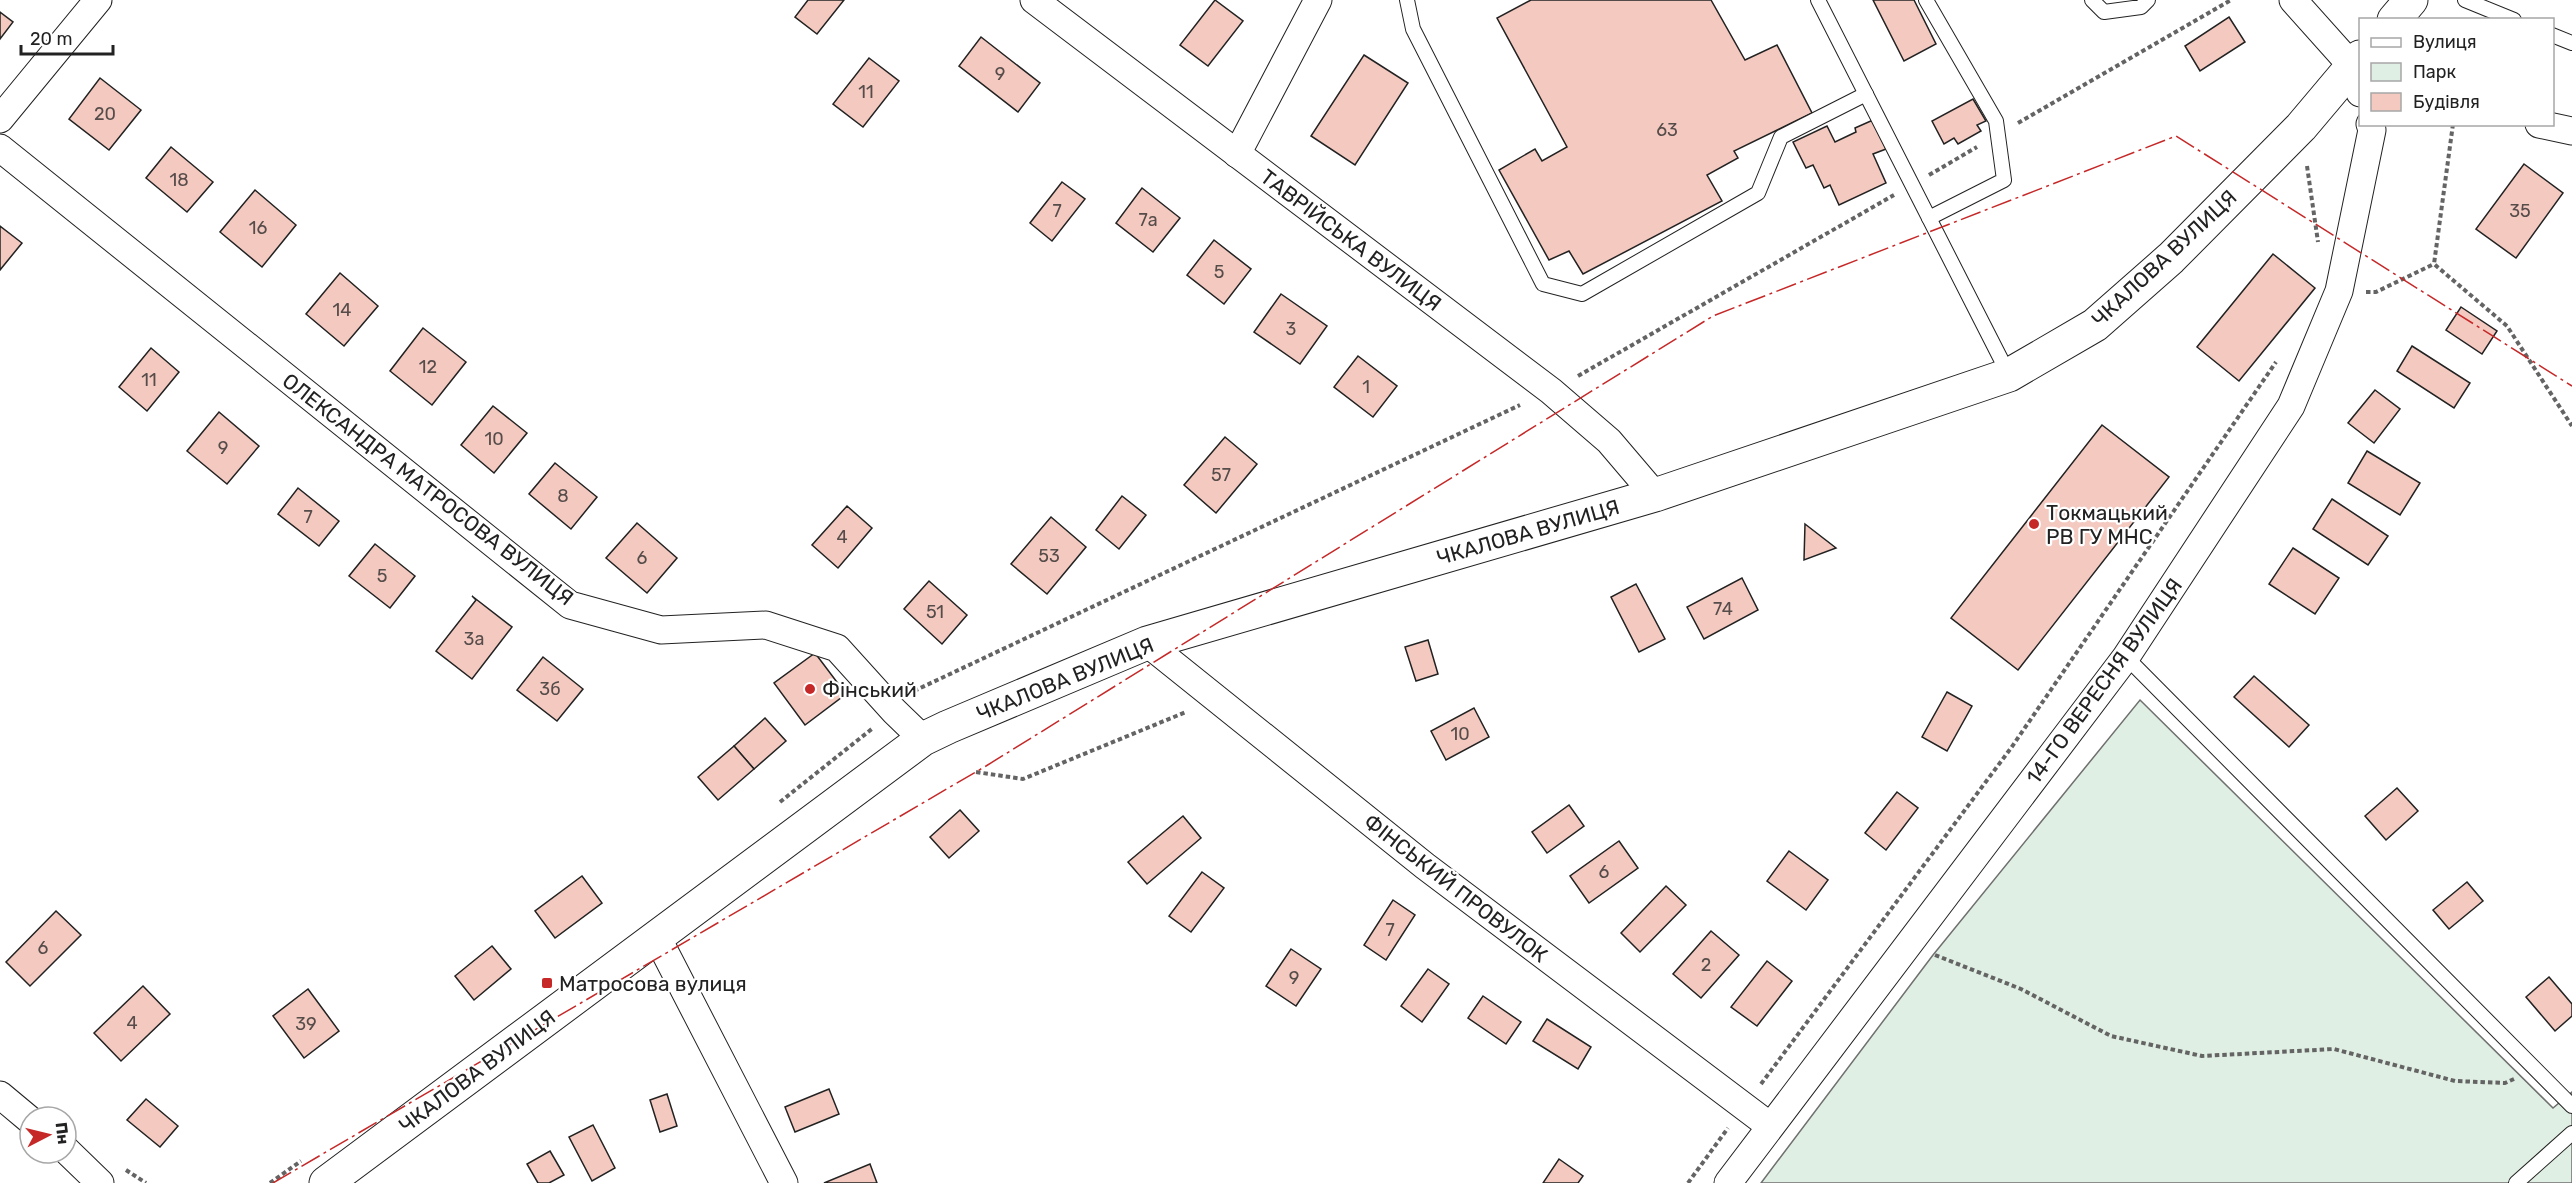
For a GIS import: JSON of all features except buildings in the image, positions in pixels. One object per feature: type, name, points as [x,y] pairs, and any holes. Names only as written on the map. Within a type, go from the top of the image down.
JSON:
[{"type":"main road","points":[[2396,18],[2411,0]]},
{"type":"main road","name":"ЧКАЛОВА ВУЛИЦЯ","points":[[326,1183],[923,739],[1147,643],[1655,495],[2009,375],[2095,325],[2171,258],[2358,71]]},
{"type":"street","points":[[0,119],[98,0]]},
{"type":"street","name":"ТАВРІЙСЬКА ВУЛИЦЯ","points":[[1034,0],[1551,391],[1609,441],[1655,495]]},
{"type":"street","points":[[1237,154],[1318,0]]},
{"type":"street","points":[[2293,0],[2358,71]]},
{"type":"street","name":"14-ГО ВЕРЕСНЯ ВУЛИЦЯ","points":[[1728,1183],[2126,657],[2291,406],[2339,291],[2372,130],[2371,126]]},
{"type":"street","points":[[2548,126],[2572,131]]},
{"type":"street","name":"ОЛЕКСАНДРА МАТРОСОВА ВУЛИЦЯ","points":[[0,148],[570,605],[661,630],[766,625],[837,648],[894,711],[923,739]]},
{"type":"street","name":"ФІНСЬКИЙ ПРОВУЛОК","points":[[1147,643],[1425,866],[1770,1126]]},
{"type":"street","points":[[657,937],[784,1183]]},
{"type":"street","points":[[0,1095],[18,1110]]},
{"type":"street","points":[[78,1162],[100,1183]]},
{"type":"lane","points":[[1407,0],[1413,29],[1543,284],[1582,294],[1758,193],[1781,137],[1866,94]]},
{"type":"lane","points":[[1818,0],[2009,375]]},
{"type":"lane","points":[[1926,0],[1996,121],[2004,180],[1929,218]]},
{"type":"lane","points":[[2092,0],[2104,12],[2141,7],[2148,0]]},
{"type":"lane","points":[[2465,0],[2509,18]]},
{"type":"lane","points":[[2554,35],[2572,43]]},
{"type":"lane","points":[[2126,657],[2572,1106]]},
{"type":"lane","points":[[2516,1183],[2572,1133]]},
{"type":"path","points":[[774,807],[894,711],[915,690],[1551,391],[2231,0]]},
{"type":"path","points":[[2434,264],[2453,126]]},
{"type":"path","points":[[2301,127],[2318,244]]},
{"type":"path","points":[[2339,291],[2376,292],[2434,264]]},
{"type":"path","points":[[2434,264],[2507,326],[2572,426]]},
{"type":"path","points":[[1688,1183],[2011,748],[2278,358]]},
{"type":"path","points":[[906,683],[915,690]]},
{"type":"path","points":[[976,772],[1023,779],[1187,712]]},
{"type":"path","points":[[1871,937],[1905,949],[1933,955],[2021,989],[2111,1036],[2202,1056],[2334,1049],[2455,1081],[2505,1083],[2539,1072]]},
{"type":"green space","points":[[2140,700],[2553,1108],[2572,1092],[2572,1183],[1761,1183],[1933,955]]},
{"type":"power","points":[[273,1183],[986,766],[1713,316],[2176,136],[2572,386]]},
{"type":"place","name":"Токмацький РВ ГУ МНС","points":[[2034,524]]},
{"type":"place","name":"Фінський","points":[[810,689]]},
{"type":"place","name":"Матросова вулиця","points":[[547,983]]}]
